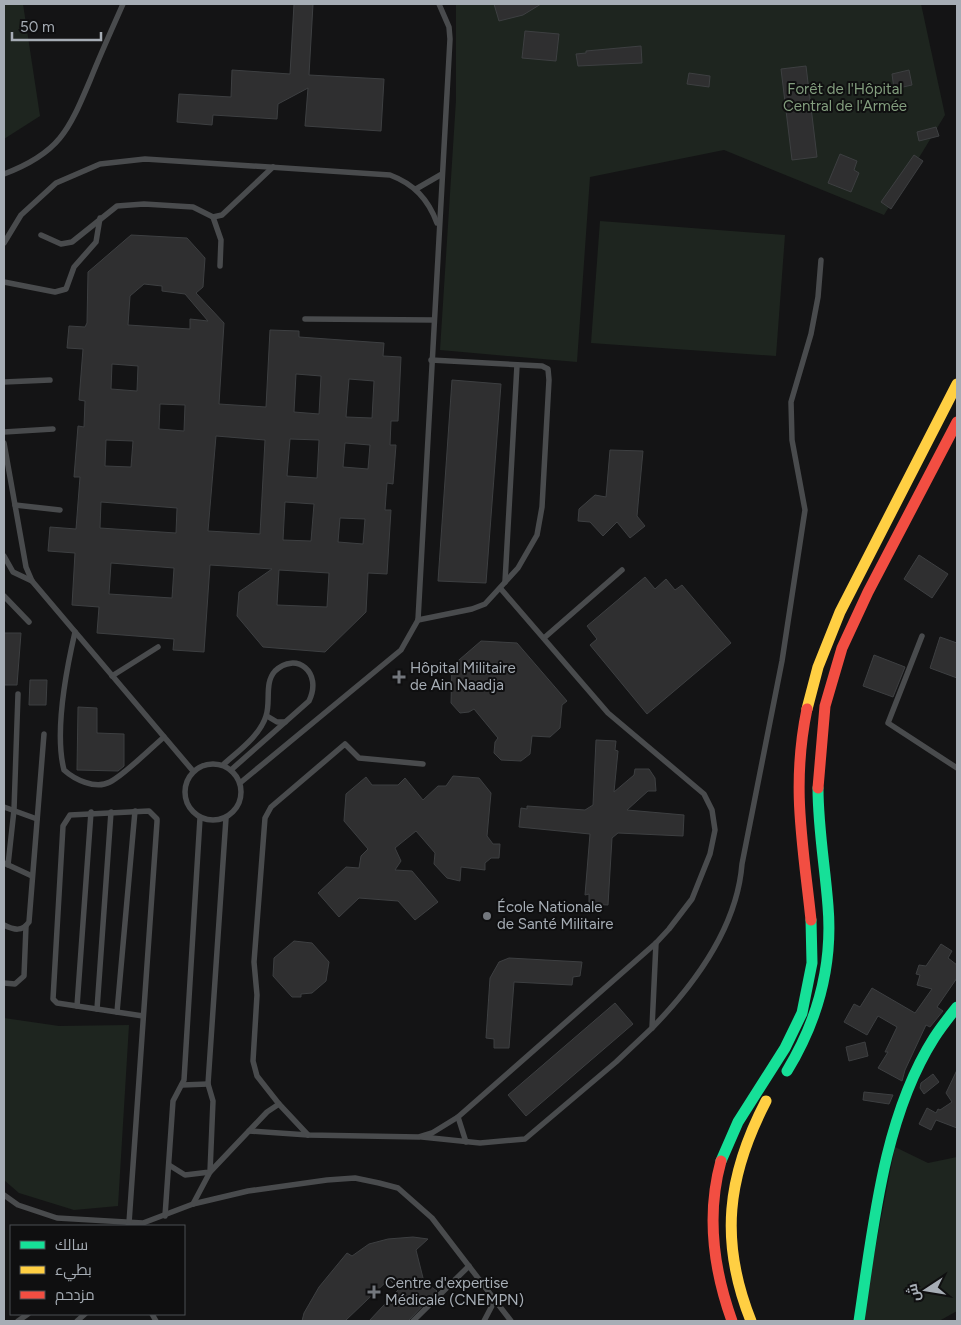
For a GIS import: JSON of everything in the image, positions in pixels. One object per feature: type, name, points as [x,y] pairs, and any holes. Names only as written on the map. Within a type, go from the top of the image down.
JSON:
[{"type":"main road","points":[[732,1321],[715,1262],[713,1220],[717,1180],[728,1140],[757,1090],[782,1054],[801,1015],[812,968],[812,918],[802,859],[798,807],[800,754],[808,701],[823,650],[844,601],[957,384]]},
{"type":"main road","points":[[781,1079],[798,1055],[812,1026],[822,990],[828,954],[829,917],[819,831],[818,779],[822,729],[832,680],[860,609],[957,422]]},
{"type":"main road","points":[[859,1321],[873,1229],[900,1108],[922,1060],[941,1028],[957,1007]]},
{"type":"main road","points":[[751,1321],[741,1296],[732,1262],[730,1205],[742,1150],[757,1117],[771,1094]]},
{"type":"lane","points":[[4,174],[35,159],[66,131],[79,108],[123,4]]},
{"type":"lane","points":[[240,783],[401,650],[418,620],[450,39],[449,27],[439,4]]},
{"type":"lane","points":[[4,243],[22,215],[56,183],[100,164],[145,159],[390,175],[406,181],[416,189],[434,213],[439,228]]},
{"type":"lane","points":[[41,235],[61,244],[72,242],[117,206],[144,204],[193,207],[213,216],[222,216],[273,167]]},
{"type":"lane","points":[[416,189],[442,174]]},
{"type":"lane","points":[[213,216],[221,240],[220,266]]},
{"type":"lane","points":[[4,282],[55,292],[66,290],[74,267],[96,242],[100,218]]},
{"type":"lane","points":[[249,1131],[308,1135],[419,1137],[480,1143],[525,1139],[616,1062],[683,997],[718,942],[735,902],[782,661],[805,510],[792,440],[791,402],[811,334],[818,297],[821,260]]},
{"type":"lane","points":[[305,319],[434,320]]},
{"type":"lane","points":[[418,620],[485,604],[501,589],[518,568],[537,535],[542,507],[549,380],[548,369],[542,366],[431,360]]},
{"type":"lane","points":[[505,582],[517,365]]},
{"type":"lane","points":[[4,382],[50,380]]},
{"type":"lane","points":[[4,432],[53,428]]},
{"type":"lane","points":[[4,443],[26,566],[32,582],[193,771]]},
{"type":"lane","points":[[15,505],[60,510]]},
{"type":"lane","points":[[4,556],[13,572],[32,582]]},
{"type":"lane","points":[[544,638],[622,570]]},
{"type":"lane","points":[[419,1137],[432,1133],[458,1117],[656,943],[692,899],[710,854],[715,830],[712,810],[704,794],[608,713],[501,589]]},
{"type":"lane","points":[[4,596],[29,622]]},
{"type":"lane","points":[[75,632],[64,680],[61,732],[64,770],[72,778],[84,783],[110,782],[164,737]]},
{"type":"lane","points":[[922,636],[888,723],[957,768]]},
{"type":"lane","points":[[112,676],[158,647]]},
{"type":"lane","points":[[223,765],[249,741],[267,716],[269,681],[274,673],[282,666],[291,664],[302,666],[310,672],[314,680],[314,691],[309,701],[231,770]]},
{"type":"lane","points":[[18,694],[14,810],[6,864],[32,876]]},
{"type":"lane","points":[[267,716],[277,722],[285,722]]},
{"type":"lane","points":[[4,983],[15,984],[24,976],[26,926],[29,922],[44,734]]},
{"type":"lane","points":[[308,1135],[279,1104],[257,1076],[253,1061],[257,995],[254,962],[265,818],[271,808],[345,744],[359,758],[423,764]]},
{"type":"lane","points":[[203,765],[223,765],[231,770],[240,783],[241,796],[238,806],[226,818],[216,821],[200,818],[192,812],[184,795],[185,785],[193,771],[203,765]]},
{"type":"lane","points":[[4,807],[37,819]]},
{"type":"lane","points":[[117,1012],[135,811]]},
{"type":"lane","points":[[128,1224],[157,822],[152,812],[90,812],[70,815],[63,826],[52,997],[57,1003],[143,1016]]},
{"type":"lane","points":[[77,1006],[90,812]]},
{"type":"lane","points":[[96,1009],[111,812]]},
{"type":"lane","points":[[165,1216],[173,1102],[184,1080],[200,818]]},
{"type":"lane","points":[[210,1172],[213,1102],[208,1084],[226,818]]},
{"type":"lane","points":[[4,925],[17,930],[26,926]]},
{"type":"lane","points":[[652,1028],[656,943]]},
{"type":"lane","points":[[182,1085],[208,1084]]},
{"type":"lane","points":[[193,1204],[210,1172],[249,1131],[279,1104]]},
{"type":"lane","points":[[458,1117],[466,1142]]},
{"type":"lane","points":[[169,1165],[186,1175],[210,1172]]},
{"type":"lane","points":[[4,1195],[18,1205],[56,1218],[128,1224],[143,1223],[193,1204],[248,1192],[327,1180],[355,1178],[379,1183],[398,1188],[432,1218],[511,1321]]},
{"type":"lane","points":[[413,1321],[469,1266]]},
{"type":"lane","points":[[484,1321],[495,1300]]},
{"type":"green space","points":[[4,4],[23,4],[40,116],[4,139]]},
{"type":"green space","name":"Forêt de l'Hôpital Central de l'Armée","points":[[456,4],[921,4],[945,115],[884,215],[724,150],[590,177],[577,362],[440,350],[456,100]]},
{"type":"green space","points":[[600,221],[785,235],[776,356],[591,343]]},
{"type":"green space","points":[[4,1018],[59,1026],[129,1025],[118,1206],[74,1210],[19,1193],[4,1180]]},
{"type":"green space","points":[[895,1147],[928,1163],[957,1157],[957,1311],[939,1321],[861,1321]]},
{"type":"building","points":[[294,4],[313,4],[309,75],[384,79],[381,131],[305,126],[308,88],[278,104],[277,119],[213,115],[212,125],[177,122],[179,94],[231,97],[232,70],[290,74]]},
{"type":"building","points":[[494,4],[541,4],[523,15],[499,21]]},
{"type":"building","points":[[525,31],[559,34],[556,61],[522,58]]},
{"type":"building","points":[[641,46],[642,63],[578,66],[576,54],[586,53],[586,51]]},
{"type":"building","points":[[806,66],[817,157],[792,160],[781,69]]},
{"type":"building","points":[[909,70],[912,85],[894,89],[892,74]]},
{"type":"building","points":[[689,73],[710,76],[709,87],[687,84]]},
{"type":"building","points":[[936,127],[939,136],[919,141],[917,132]]},
{"type":"building","points":[[840,154],[857,161],[854,170],[859,173],[851,192],[828,183]]},
{"type":"building","points":[[914,155],[923,161],[891,209],[881,202]]},
{"type":"building","points":[[131,235],[187,238],[205,258],[203,287],[196,293],[224,323],[219,404],[266,407],[270,330],[299,331],[299,337],[384,343],[383,356],[401,357],[398,421],[391,421],[390,445],[396,445],[393,484],[387,483],[385,510],[391,510],[387,574],[368,573],[366,612],[325,652],[263,647],[237,616],[239,592],[272,569],[210,565],[204,652],[173,650],[174,639],[97,633],[99,607],[72,605],[75,553],[48,551],[50,527],[76,529],[80,477],[74,477],[78,426],[84,427],[85,401],[79,400],[83,349],[67,348],[69,326],[85,327],[87,323],[88,272]],"holes":[[[144,284],[162,286],[162,291],[185,294],[208,321],[190,319],[190,329],[128,325],[130,296]],[[112,364],[138,366],[137,391],[111,389]],[[296,374],[321,376],[319,414],[294,412]],[[349,379],[374,381],[372,418],[346,417]],[[160,404],[185,405],[184,431],[159,429]],[[216,436],[265,440],[260,534],[208,531]],[[290,439],[319,440],[317,478],[287,476]],[[106,440],[133,441],[131,467],[105,466]],[[345,443],[370,445],[368,469],[343,467]],[[101,502],[177,508],[176,533],[100,528]],[[285,502],[314,504],[311,541],[283,540]],[[340,518],[365,519],[363,544],[338,542]],[[111,563],[174,568],[172,598],[109,594]],[[279,570],[329,573],[327,607],[277,605]]]},
{"type":"building","points":[[452,380],[501,384],[486,583],[438,581]]},
{"type":"building","points":[[610,450],[643,451],[637,516],[645,526],[630,538],[617,522],[603,536],[590,522],[578,521],[579,509],[595,495],[606,497]]},
{"type":"building","points":[[919,555],[948,574],[932,598],[904,579]]},
{"type":"building","points":[[645,577],[655,589],[666,579],[675,590],[682,585],[731,643],[647,714],[590,645],[597,639],[587,626]]},
{"type":"building","points":[[4,633],[21,633],[17,685],[4,685]]},
{"type":"building","points":[[940,637],[957,643],[957,678],[930,668]]},
{"type":"building","points":[[481,641],[517,643],[567,701],[562,705],[560,728],[550,737],[532,736],[530,754],[521,761],[501,760],[494,753],[495,742],[498,738],[474,709],[469,712],[460,713],[451,703],[452,666]]},
{"type":"building","points":[[874,655],[905,667],[893,697],[863,686]]},
{"type":"building","points":[[30,680],[47,680],[46,705],[29,705]]},
{"type":"building","points":[[78,707],[97,708],[97,733],[124,734],[124,766],[118,771],[77,770]]},
{"type":"building","points":[[596,740],[616,741],[615,750],[618,751],[614,792],[634,775],[635,769],[649,769],[655,778],[656,791],[648,791],[627,810],[684,815],[683,836],[618,833],[612,838],[608,905],[589,904],[589,894],[585,895],[590,834],[519,827],[521,808],[527,809],[527,806],[585,810],[593,805]]},
{"type":"building","points":[[453,776],[479,778],[491,793],[487,836],[493,844],[500,844],[499,858],[491,858],[485,863],[485,870],[461,867],[460,881],[447,878],[434,864],[435,853],[416,831],[395,848],[401,861],[395,870],[412,871],[438,902],[415,920],[398,901],[359,898],[339,917],[318,893],[346,867],[359,868],[361,856],[368,849],[344,821],[346,794],[366,777],[372,785],[398,785],[405,778],[423,800],[438,786],[446,786]]},
{"type":"building","points":[[294,941],[312,943],[329,962],[326,981],[312,993],[301,994],[301,997],[292,997],[273,976],[274,958]]},
{"type":"building","points":[[941,944],[952,951],[948,958],[957,965],[957,978],[937,1007],[943,1011],[930,1027],[926,1025],[905,1070],[902,1081],[878,1068],[888,1052],[885,1052],[897,1027],[878,1016],[867,1035],[844,1022],[854,1004],[860,1007],[872,988],[915,1013],[932,989],[917,985],[920,975],[916,974],[919,965],[926,966]]},
{"type":"building","points":[[509,958],[582,962],[580,976],[573,977],[572,985],[514,982],[509,1048],[494,1048],[494,1039],[486,1038],[490,978],[499,962]]},
{"type":"building","points":[[615,1003],[633,1024],[526,1116],[508,1095]]},
{"type":"building","points":[[865,1042],[868,1056],[849,1061],[846,1047]]},
{"type":"building","points":[[957,1070],[957,1128],[936,1120],[931,1130],[919,1124],[927,1108],[936,1113],[938,1109],[940,1110],[952,1102],[946,1093]]},
{"type":"building","points":[[933,1074],[939,1082],[924,1094],[920,1088],[921,1083]]},
{"type":"building","points":[[864,1092],[893,1095],[889,1104],[863,1100]]},
{"type":"building","points":[[413,1237],[428,1239],[416,1250],[424,1282],[437,1291],[408,1321],[369,1321],[399,1289],[389,1279],[345,1321],[302,1321],[304,1313],[319,1287],[347,1253],[352,1256],[369,1244],[388,1239]]},
{"type":"traffic: fast","points":[[787,1071],[798,1052],[815,1012],[821,992],[828,950],[828,906],[820,832],[818,788]]},
{"type":"traffic: fast","points":[[721,1161],[738,1122],[785,1048],[802,1013],[812,963],[811,920]]},
{"type":"traffic: fast","points":[[859,1321],[875,1212],[892,1138],[903,1103],[917,1069],[934,1038],[957,1007]]},
{"type":"traffic: slow","points":[[807,709],[818,667],[840,612],[957,384]]},
{"type":"traffic: slow","points":[[751,1321],[734,1263],[731,1236],[732,1209],[736,1182],[743,1156],[766,1101]]},
{"type":"traffic: jam","points":[[818,788],[825,706],[842,648],[868,592],[957,422]]},
{"type":"traffic: jam","points":[[807,709],[802,737],[799,790],[802,840],[811,920]]},
{"type":"traffic: jam","points":[[721,1161],[714,1201],[714,1241],[720,1281],[732,1321]]},
{"type":"place","name":"Hôpital Militaire de Ain Naadja","points":[[399,677]]},
{"type":"place","name":"École Nationale de Santé Militaire","points":[[487,916]]},
{"type":"place","name":"Centre d'expertise Médicale (CNEMPN)","points":[[374,1292]]}]
